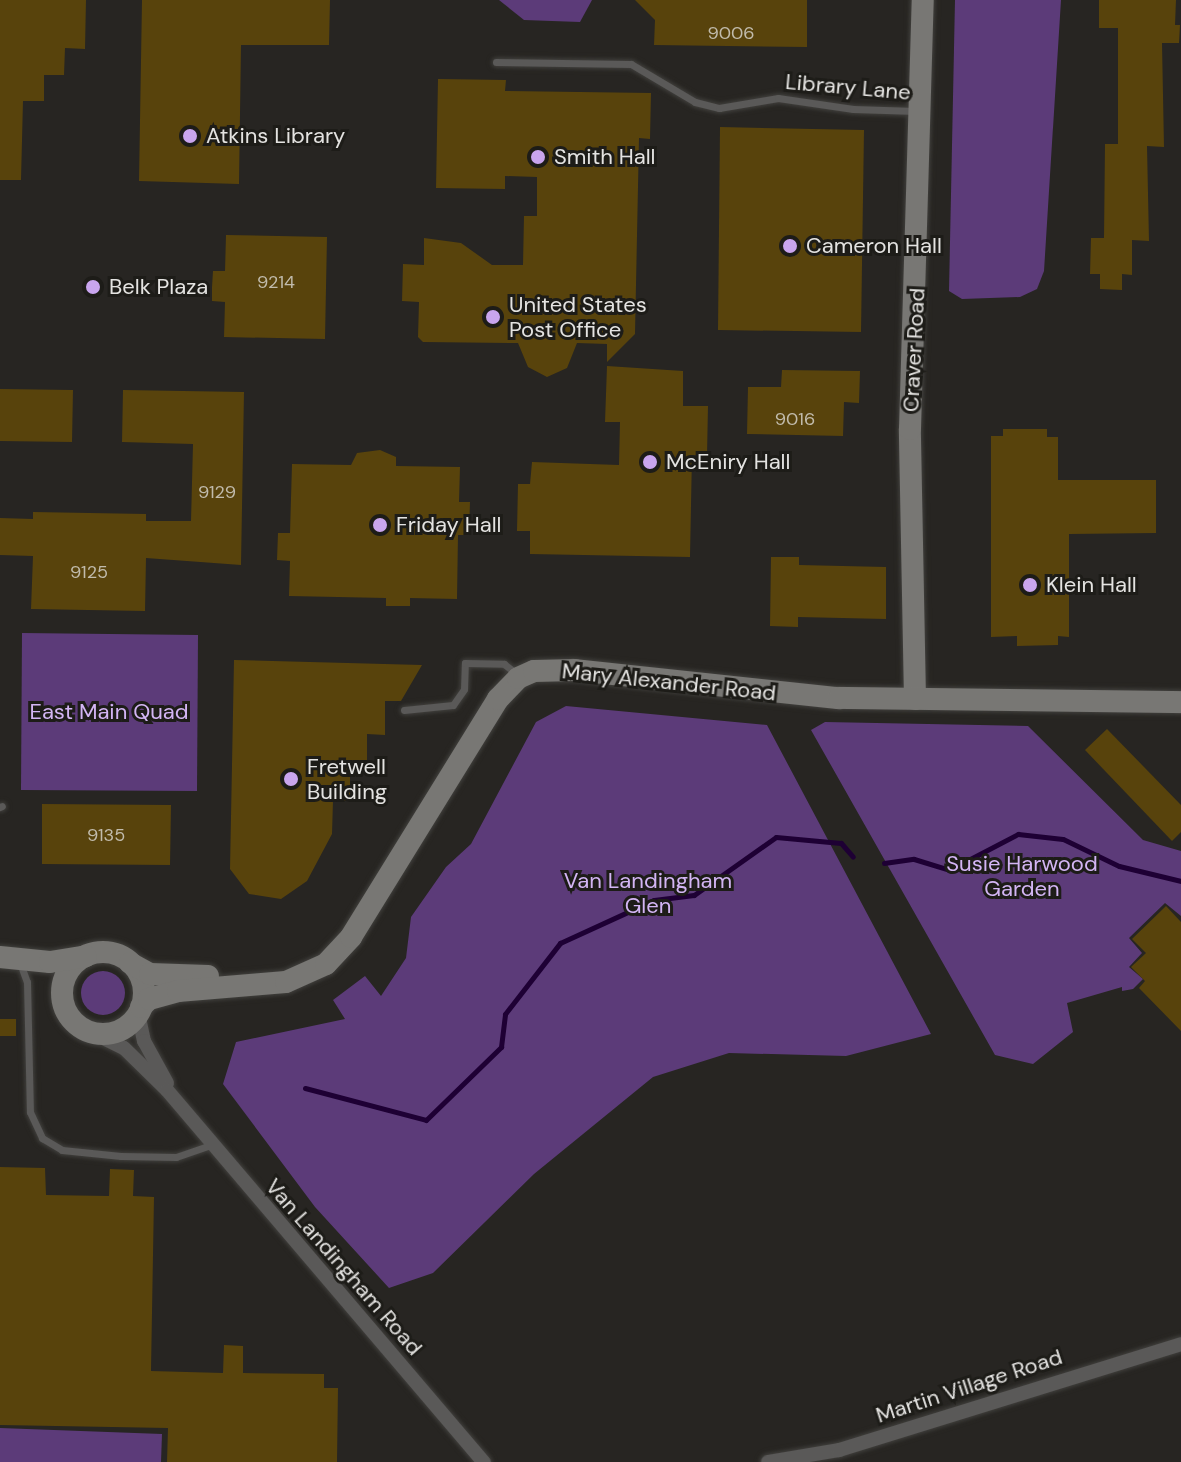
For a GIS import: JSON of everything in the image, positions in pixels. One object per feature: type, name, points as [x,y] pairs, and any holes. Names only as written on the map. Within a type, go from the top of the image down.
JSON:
[{"type":"street","name":"Craver Road","points":[[915,699],[910,429],[923,0]]},
{"type":"street","name":"Mary Alexander Road","points":[[520,677],[534,671],[575,670],[790,696],[1181,702]]},
{"type":"street","points":[[9,959],[47,979],[75,1024],[93,1033],[119,1031],[149,999],[178,991],[307,977],[344,946],[498,699],[520,677]]},
{"type":"street","points":[[9,959],[61,962],[92,954],[112,954],[150,974],[268,983]]},
{"type":"street","points":[[64,1007],[67,974],[92,954]]},
{"type":"street","points":[[130,963],[143,987],[140,1010]]},
{"type":"street","name":"Van Landingham Road","points":[[140,1010],[144,1041],[174,1098]]},
{"type":"street","name":"Van Landingham Road","points":[[93,1033],[130,1053],[174,1098],[210,1145],[484,1462]]},
{"type":"street","name":"Martin Village Road","points":[[768,1462],[839,1450],[1181,1344]]},
{"type":"lane","name":"Library Lane","points":[[496,62],[631,64],[654,74],[695,102],[719,108],[778,98],[853,109],[921,110]]},
{"type":"lane","points":[[404,710],[453,705],[464,689],[465,663],[504,664],[520,677]]},
{"type":"lane","points":[[9,959],[27,982],[30,1112],[42,1138],[62,1150],[121,1156],[176,1157],[210,1145]]},
{"type":"green space","points":[[499,0],[592,0],[580,22],[524,20]]},
{"type":"green space","points":[[955,0],[1061,0],[1044,271],[1037,289],[1020,297],[962,299],[949,291]]},
{"type":"green space","name":"East Main Quad","points":[[22,633],[198,635],[197,791],[21,790]]},
{"type":"green space","name":"Van Landingham Glen","points":[[566,706],[767,725],[931,1034],[846,1056],[729,1053],[653,1077],[534,1174],[433,1273],[389,1288],[315,1207],[223,1084],[236,1042],[345,1019],[333,1000],[365,976],[381,996],[406,958],[411,917],[446,867],[471,844],[536,722]]},
{"type":"green space","name":"Susie Harwood Garden","points":[[825,722],[1028,726],[1143,840],[1181,851],[1181,916],[1165,903],[1129,938],[1142,953],[1129,967],[1143,979],[1133,989],[1122,991],[1122,987],[1067,1003],[1073,1032],[1033,1064],[995,1055],[811,730]]},
{"type":"green space","points":[[103,971],[119,977],[125,993],[119,1009],[103,1015],[87,1009],[81,993],[87,977]]},
{"type":"green space","points":[[0,1428],[162,1434],[161,1462],[0,1462]]},
{"type":"building","points":[[0,0],[86,0],[85,49],[65,48],[64,75],[44,75],[44,101],[23,101],[21,180],[0,180]]},
{"type":"building","name":"Atkins Library","points":[[142,0],[330,0],[329,45],[241,45],[239,184],[139,181]]},
{"type":"building","points":[[635,0],[807,0],[807,47],[654,45],[655,20]]},
{"type":"building","points":[[1099,0],[1176,0],[1175,25],[1180,25],[1179,43],[1162,43],[1164,147],[1147,146],[1149,241],[1132,240],[1132,275],[1122,274],[1122,290],[1100,289],[1100,274],[1090,274],[1091,238],[1104,238],[1105,144],[1118,144],[1118,28],[1099,28]]},
{"type":"building","points":[[438,79],[506,80],[505,91],[651,93],[650,139],[639,138],[635,334],[607,362],[607,344],[577,343],[567,368],[547,377],[528,367],[518,343],[423,342],[418,337],[419,302],[402,301],[403,264],[424,265],[424,238],[461,243],[492,265],[523,265],[524,216],[537,216],[537,177],[505,176],[505,189],[436,188]]},
{"type":"building","name":"Cameron Hall","points":[[720,127],[864,130],[861,332],[718,330]]},
{"type":"building","points":[[226,235],[327,237],[325,339],[224,337],[225,302],[212,301],[212,287],[213,271],[225,271]]},
{"type":"building","name":"McEniry Hall","points":[[607,366],[683,371],[683,406],[708,406],[707,456],[692,455],[690,557],[530,554],[530,531],[517,531],[518,484],[530,484],[532,462],[619,465],[620,422],[605,422]]},
{"type":"building","points":[[782,370],[860,371],[859,403],[844,402],[843,436],[747,434],[748,387],[781,387]]},
{"type":"building","points":[[0,389],[73,390],[72,442],[0,441]]},
{"type":"building","points":[[123,390],[244,392],[241,565],[146,558],[145,611],[31,609],[33,556],[0,555],[0,518],[33,519],[33,512],[146,514],[146,521],[191,521],[193,444],[122,442]]},
{"type":"building","name":"Klein Hall","points":[[1003,429],[1047,429],[1047,437],[1058,437],[1058,480],[1156,480],[1156,533],[1069,534],[1069,637],[1058,636],[1058,645],[1017,646],[1017,636],[991,637],[991,436],[1003,436]]},
{"type":"building","name":"Friday Hall","points":[[380,450],[396,457],[396,466],[460,467],[459,502],[470,502],[469,535],[458,535],[457,599],[410,598],[410,606],[386,606],[386,598],[289,596],[290,561],[277,560],[278,533],[290,533],[292,464],[351,465],[357,453]]},
{"type":"building","points":[[771,557],[799,557],[799,565],[886,567],[886,619],[798,617],[798,627],[770,626]]},
{"type":"building","name":"Fretwell Building","points":[[234,660],[422,665],[401,701],[385,701],[385,735],[367,734],[367,768],[350,768],[350,801],[333,801],[332,834],[307,881],[281,899],[249,894],[230,869]]},
{"type":"building","points":[[1107,729],[1181,805],[1181,832],[1172,841],[1085,750]]},
{"type":"building","points":[[42,804],[171,805],[170,865],[42,864]]},
{"type":"building","points":[[1166,906],[1181,922],[1181,1031],[1139,988],[1145,981],[1131,967],[1146,953],[1132,939]]},
{"type":"building","points":[[0,1019],[16,1019],[16,1036],[0,1036]]},
{"type":"building","points":[[0,1167],[45,1168],[46,1195],[109,1196],[110,1169],[134,1170],[133,1196],[154,1197],[151,1371],[223,1373],[224,1345],[243,1346],[243,1373],[324,1374],[324,1388],[338,1388],[337,1462],[167,1462],[168,1428],[0,1425]]},
{"type":"waterway","points":[[884,863],[914,859],[949,870],[1018,834],[1063,839],[1119,866],[1181,881]]},
{"type":"waterway","points":[[305,1088],[426,1120],[501,1047],[505,1014],[560,943],[654,900],[694,895],[776,837],[841,843],[853,857]]},
{"type":"place","name":"Atkins Library","points":[[190,136]]},
{"type":"place","name":"Smith Hall","points":[[538,157]]},
{"type":"place","name":"Cameron Hall","points":[[790,246]]},
{"type":"place","name":"Belk Plaza","points":[[93,287]]},
{"type":"place","name":"United States Post Office","points":[[493,317]]},
{"type":"place","name":"McEniry Hall","points":[[650,462]]},
{"type":"place","name":"Friday Hall","points":[[380,525]]},
{"type":"place","name":"Klein Hall","points":[[1030,585]]},
{"type":"place","name":"Fretwell Building","points":[[291,779]]}]
